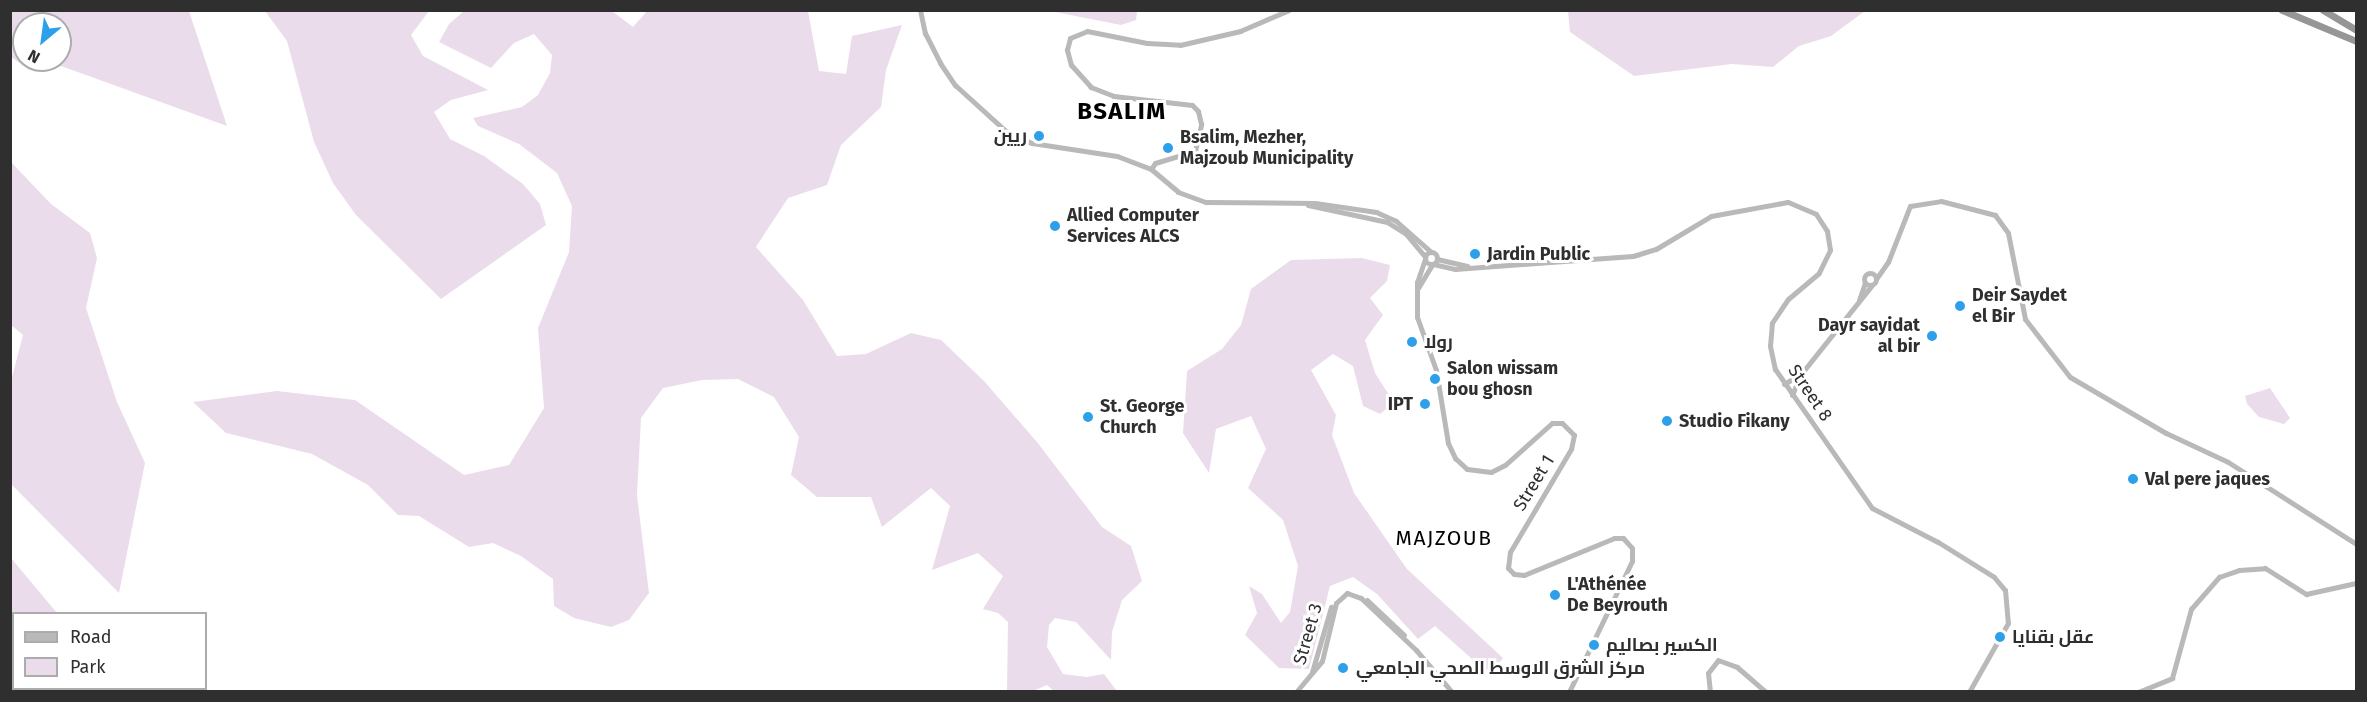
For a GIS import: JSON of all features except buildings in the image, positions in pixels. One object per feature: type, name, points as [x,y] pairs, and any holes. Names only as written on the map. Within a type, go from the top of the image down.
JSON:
[{"type":"highway","points":[[2282,10],[2356,41]]},
{"type":"highway","points":[[2323,10],[2356,30]]},
{"type":"street","points":[[920,10],[925,33],[940,63],[955,84],[1008,134],[1020,139],[1117,156],[1151,169],[1178,192],[1206,202],[1306,205],[1382,214],[1401,225],[1437,259],[1418,290]]},
{"type":"street","points":[[1151,169],[1155,163],[1195,151],[1202,124],[1198,111],[1192,105],[1114,96],[1091,87],[1071,65],[1067,50],[1070,38],[1087,31],[1148,44],[1180,45],[1240,31],[1289,10]]},
{"type":"street","points":[[1792,395],[1801,374],[1872,285],[1875,276],[1882,271],[1905,212],[1915,204],[1941,201],[1995,215],[2008,233],[2025,319],[2070,377],[2166,433],[2228,462],[2356,544]]},
{"type":"street","name":"Street 8","points":[[1432,265],[1451,269],[1633,256],[1656,249],[1712,216],[1772,204],[1798,204],[1823,221],[1830,250],[1820,273],[1788,299],[1772,323],[1771,357],[1784,384],[1872,508],[1938,542],[1994,578],[2005,590],[2008,623],[1969,692]]},
{"type":"street","points":[[1306,205],[1388,222],[1409,238],[1432,265]]},
{"type":"street","points":[[1425,258],[1431,252]]},
{"type":"street","name":"Street 1","points":[[1425,258],[1418,290],[1420,332],[1436,370],[1448,442],[1460,464],[1476,472],[1499,470],[1555,422],[1562,423],[1574,435],[1571,449],[1510,552],[1511,572],[1524,575],[1614,538],[1623,538],[1632,548],[1632,561],[1569,692]]},
{"type":"street","name":"Street 8","points":[[1437,259],[1472,266]]},
{"type":"street","points":[[1859,302],[1866,275],[1875,276]]},
{"type":"street","points":[[1865,282],[1872,285]]},
{"type":"street","points":[[1784,384],[1801,374]]},
{"type":"street","points":[[2138,692],[2170,680],[2191,609],[2211,582],[2228,573],[2265,568],[2306,594],[2356,583]]},
{"type":"street","name":"Street 3","points":[[1296,692],[1310,679],[1333,600],[1345,590],[1356,592],[1370,602],[1452,692]]},
{"type":"street","points":[[1710,692],[1708,673],[1718,660],[1737,667],[1766,692]]},
{"type":"green space","points":[[1045,10],[1137,11],[1136,20],[1121,25]]},
{"type":"green space","points":[[1568,10],[1865,11],[1831,36],[1799,46],[1773,67],[1732,64],[1634,76],[1570,32]]},
{"type":"green space","points":[[10,11],[189,11],[227,126],[72,70],[72,12],[12,12],[12,58]]},
{"type":"green space","points":[[265,11],[429,11],[411,35],[423,56],[488,90],[451,100],[434,112],[450,139],[484,156],[523,184],[540,204],[546,225],[441,299],[356,215],[333,183],[314,142],[287,41]]},
{"type":"green space","points":[[464,11],[612,11],[633,27],[647,11],[808,11],[819,71],[846,74],[852,36],[902,25],[886,70],[881,107],[841,145],[827,185],[788,198],[756,247],[803,300],[837,356],[866,354],[911,333],[941,340],[984,381],[1037,442],[1102,527],[1131,546],[1142,581],[1122,600],[1112,632],[1111,660],[1076,622],[1055,618],[1049,625],[1047,647],[1063,674],[1087,677],[1104,674],[1117,691],[1054,691],[1047,685],[1033,691],[1007,691],[1008,622],[998,613],[983,609],[1003,576],[978,553],[932,570],[950,506],[931,488],[882,527],[871,497],[817,497],[791,475],[799,437],[774,397],[738,379],[702,380],[663,388],[641,418],[637,495],[649,593],[629,620],[611,627],[574,618],[554,606],[553,579],[521,556],[493,543],[469,547],[419,516],[398,515],[368,485],[312,454],[226,433],[193,402],[277,391],[355,400],[464,475],[509,465],[544,408],[538,328],[569,252],[572,206],[557,173],[519,144],[478,126],[473,118],[522,107],[538,95],[550,73],[552,55],[534,34],[514,43],[491,68],[439,42],[449,24]]},
{"type":"green space","points":[[10,161],[51,204],[90,233],[97,258],[86,308],[117,402],[145,463],[119,593],[11,484],[11,381],[23,335],[11,325]]},
{"type":"green space","points":[[1362,258],[1390,265],[1387,281],[1370,298],[1383,315],[1365,340],[1375,373],[1394,403],[1380,414],[1363,406],[1353,366],[1333,354],[1311,370],[1336,415],[1332,435],[1354,493],[1407,569],[1503,658],[1490,675],[1435,626],[1418,639],[1377,594],[1353,577],[1330,586],[1309,669],[1279,668],[1245,635],[1257,613],[1249,586],[1262,594],[1281,623],[1290,612],[1298,566],[1283,520],[1248,488],[1266,449],[1251,416],[1216,429],[1209,473],[1183,433],[1187,371],[1222,349],[1241,325],[1251,289],[1291,260]]},
{"type":"green space","points":[[2270,388],[2290,418],[2284,424],[2259,417],[2247,404],[2245,396]]},
{"type":"green space","points":[[11,558],[56,612],[12,612],[11,682]]},
{"type":"place","name":"ريين","points":[[1039,136]]},
{"type":"place","name":"Bsalim, Mezher, Majzoub Municipality","points":[[1168,148]]},
{"type":"place","name":"Allied Computer Services ALCS","points":[[1055,226]]},
{"type":"place","name":"Jardin Public","points":[[1475,254]]},
{"type":"place","name":"Deir Saydet el Bir","points":[[1960,306]]},
{"type":"place","name":"Dayr sayidat al bir","points":[[1932,336]]},
{"type":"place","name":"رولا","points":[[1412,342]]},
{"type":"place","name":"Salon wissam bou ghosn","points":[[1435,379]]},
{"type":"place","name":"IPT","points":[[1425,404]]},
{"type":"place","name":"St. George Church","points":[[1088,417]]},
{"type":"place","name":"Studio Fikany","points":[[1667,421]]},
{"type":"place","name":"Val pere jaques","points":[[2133,479]]},
{"type":"place","name":"L'Athénée De Beyrouth","points":[[1555,595]]},
{"type":"place","name":"عقل بقنايا","points":[[2000,637]]},
{"type":"place","name":"الكسير بصاليم","points":[[1594,645]]},
{"type":"place","name":"مركز الشرق الاوسط الصحي الجامعي","points":[[1343,668]]},
{"type":"district","name":"BSALIM","points":[[1122,112]]},
{"type":"district","name":"MAJZOUB","points":[[1444,538]]}]
